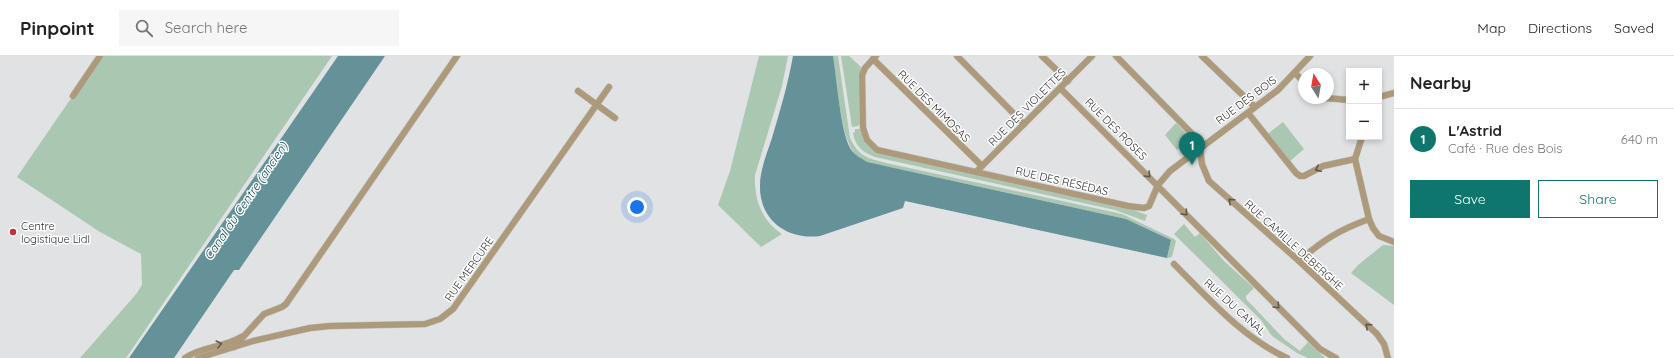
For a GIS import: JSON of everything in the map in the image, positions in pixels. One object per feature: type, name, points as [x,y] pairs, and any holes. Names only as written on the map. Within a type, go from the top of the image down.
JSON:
[{"type":"street","points":[[73,96],[100,56]]},
{"type":"street","points":[[234,347],[264,314],[286,304],[457,56]]},
{"type":"street","points":[[957,56],[1024,124]]},
{"type":"street","points":[[1042,56],[1068,81]]},
{"type":"street","name":"RUE DES VIOLETTES","points":[[976,172],[1092,56]]},
{"type":"street","points":[[1116,56],[1201,146]]},
{"type":"street","points":[[1202,56],[1255,108]]},
{"type":"street","name":"RUE DES BOIS","points":[[1144,208],[1148,206],[1158,185],[1170,170],[1278,90],[1310,56]]},
{"type":"street","name":"RUE DES MIMOSAS","points":[[874,58],[982,166]]},
{"type":"street","name":"RUE DES RÉSÉDAS","points":[[874,58],[865,68],[862,75],[863,128],[867,140],[877,150],[1144,208]]},
{"type":"street","points":[[1295,73],[1298,76]]},
{"type":"street","name":"RUE MERCURE","points":[[198,358],[254,341],[310,328],[330,326],[419,325],[433,322],[445,316],[453,309],[609,87]]},
{"type":"street","name":"RUE DES ROSES","points":[[1060,88],[1158,185]]},
{"type":"street","points":[[578,91],[615,118]]},
{"type":"street","points":[[1382,95],[1394,93]]},
{"type":"street","points":[[1334,99],[1346,100]]},
{"type":"street","points":[[1248,113],[1300,176],[1304,176],[1323,166],[1355,159]]},
{"type":"street","points":[[1361,140],[1355,159],[1369,219],[1379,236],[1394,242]]},
{"type":"street","name":"RUE CAMILLE DEBERGHE","points":[[1201,146],[1202,164],[1209,181],[1299,261],[1377,334],[1384,344],[1388,355],[1382,358]]},
{"type":"street","points":[[1158,185],[1320,349],[1336,358]]},
{"type":"street","points":[[1299,261],[1330,236],[1347,227],[1369,219]]},
{"type":"street","name":"RUE DU CANAL","points":[[1174,264],[1233,321],[1260,343],[1287,358]]},
{"type":"street","points":[[185,358],[198,350],[235,340],[251,328]]},
{"type":"green space","points":[[100,56],[332,56],[126,358],[80,358],[137,293],[142,285],[141,254],[100,232],[17,177]]},
{"type":"green space","points":[[759,56],[788,56],[782,86],[755,175],[756,192],[760,208],[769,222],[782,234],[761,247],[718,205],[730,171]]},
{"type":"green space","points":[[833,56],[838,56],[850,138],[857,149],[865,156],[886,163],[1122,214],[1174,239],[1176,241],[1172,257],[1167,258],[1171,240],[1126,219],[876,165],[860,159],[851,148],[843,124]]},
{"type":"green space","points":[[841,56],[849,56],[861,67],[859,88],[860,124],[858,126],[852,127]]},
{"type":"green space","points":[[1283,122],[1304,149],[1288,163],[1266,135]]},
{"type":"green space","points":[[1176,123],[1194,141],[1190,147],[1183,152],[1180,148],[1177,150],[1165,135]]},
{"type":"green space","points":[[855,129],[861,129],[863,138],[867,144],[880,153],[1131,209],[1147,215],[1145,221],[1115,210],[875,157],[863,151],[857,145],[853,133],[855,132]]},
{"type":"green space","points":[[1184,224],[1195,237],[1200,233],[1224,261],[1254,288],[1246,296],[1246,299],[1284,339],[1300,351],[1308,342],[1325,358],[1308,358],[1297,353],[1272,336],[1261,320],[1174,234]]},
{"type":"green space","points":[[1383,245],[1394,246],[1394,305],[1351,273],[1358,265]]},
{"type":"water","name":"Canal du Centre (ancien)","points":[[338,56],[385,56],[239,270],[234,270],[174,358],[129,358]]},
{"type":"water","points":[[793,56],[833,56],[841,116],[847,139],[850,148],[854,153],[867,162],[1126,219],[1171,240],[1167,258],[905,201],[903,208],[820,236],[797,235],[786,231],[770,218],[764,208],[761,197],[760,179],[762,167],[781,108]]},
{"type":"place","name":"L'Astrid","points":[[1192,165]]},
{"type":"place","name":"Centre logistique Lidl","points":[[13,232]]}]
